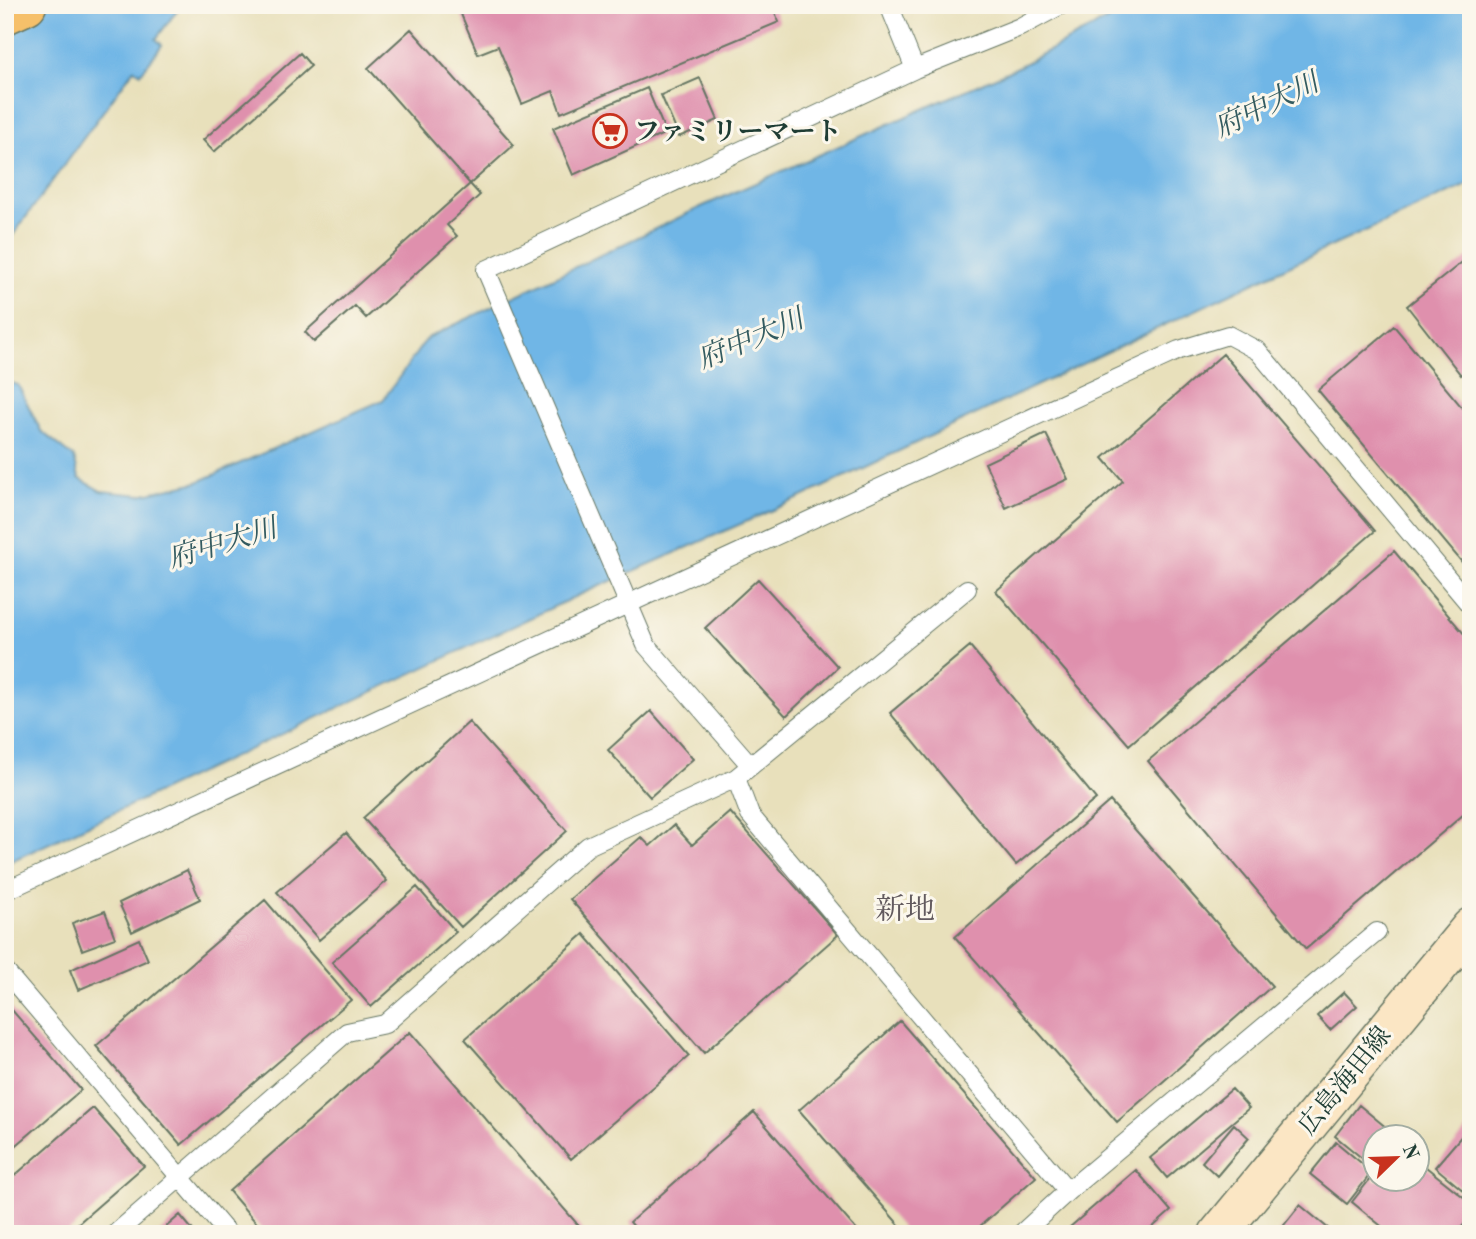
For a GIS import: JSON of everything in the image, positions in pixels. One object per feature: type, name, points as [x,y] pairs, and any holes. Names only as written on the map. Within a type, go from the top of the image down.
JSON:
[{"type":"highway","points":[[5,15],[27,5]]},
{"type":"main road","name":"広島海田線","points":[[1218,1234],[1471,927]]},
{"type":"lane","points":[[889,5],[915,69]]},
{"type":"lane","points":[[751,766],[646,645],[486,270],[915,69],[1020,27],[1061,5]]},
{"type":"lane","points":[[5,891],[1179,350],[1228,335],[1258,351],[1471,606]]},
{"type":"lane","points":[[115,1234],[347,1032],[385,1024],[588,846],[736,778],[967,589]]},
{"type":"lane","points":[[736,778],[750,815],[1068,1191]]},
{"type":"lane","points":[[1021,1234],[1068,1191],[1377,932]]},
{"type":"lane","points":[[5,971],[228,1234]]},
{"type":"water","points":[[5,5],[181,5],[156,39],[162,45],[141,73],[134,69],[5,246]]},
{"type":"water","name":"府中大川","points":[[1135,5],[1471,5],[1471,183],[1297,262],[802,497],[577,596],[5,864],[5,381],[18,385],[41,431],[74,457],[79,478],[101,491],[140,495],[198,482],[383,400],[427,338],[701,207],[1016,68]]},
{"type":"building","points":[[457,5],[772,5],[779,22],[561,113],[553,91],[522,104],[498,46],[478,54]]},
{"type":"building","points":[[411,29],[514,145],[470,184],[368,68]]},
{"type":"building","points":[[300,53],[311,66],[214,152],[203,140]]},
{"type":"building","points":[[700,78],[718,120],[679,137],[661,95]]},
{"type":"building","name":"ファミリーマート","points":[[647,88],[666,133],[573,175],[553,128]]},
{"type":"building","points":[[470,184],[480,195],[447,225],[457,236],[366,318],[355,306],[314,342],[305,332]]},
{"type":"building","points":[[1471,255],[1471,367],[1461,375],[1407,306]]},
{"type":"building","points":[[1394,326],[1471,418],[1471,573],[1318,390]]},
{"type":"building","points":[[1223,354],[1375,531],[1129,745],[996,591],[1123,481],[1103,458]]},
{"type":"building","points":[[1046,434],[1068,479],[1006,508],[985,463]]},
{"type":"building","points":[[1394,551],[1471,642],[1471,808],[1306,949],[1148,761]]},
{"type":"building","points":[[758,579],[838,667],[786,716],[705,628]]},
{"type":"building","points":[[970,646],[1096,799],[1016,865],[890,713]]},
{"type":"building","points":[[651,711],[693,759],[650,797],[608,750]]},
{"type":"building","points":[[469,722],[567,831],[461,927],[363,818]]},
{"type":"building","points":[[1110,801],[1272,986],[1117,1122],[955,937]]},
{"type":"building","points":[[730,812],[838,935],[704,1053],[570,899],[641,837],[650,846],[674,825],[692,845]]},
{"type":"building","points":[[346,833],[387,881],[319,940],[277,892]]},
{"type":"building","points":[[187,870],[200,899],[132,932],[119,903]]},
{"type":"building","points":[[417,887],[456,932],[371,1007],[332,962]]},
{"type":"building","points":[[265,900],[351,1000],[181,1145],[96,1046]]},
{"type":"building","points":[[105,911],[115,938],[82,950],[72,923]]},
{"type":"building","points":[[584,934],[689,1056],[571,1159],[465,1039]]},
{"type":"building","points":[[139,939],[148,960],[78,990],[70,970]]},
{"type":"building","points":[[1344,992],[1357,1006],[1330,1030],[1317,1016]]},
{"type":"building","points":[[5,1002],[81,1090],[5,1155]]},
{"type":"building","points":[[900,1021],[1036,1177],[971,1234],[907,1234],[799,1110]]},
{"type":"building","points":[[410,1032],[586,1234],[266,1234],[229,1191]]},
{"type":"building","points":[[1232,1089],[1249,1108],[1167,1178],[1150,1158]]},
{"type":"building","points":[[1359,1105],[1382,1124],[1360,1124],[1360,1157],[1335,1136]]},
{"type":"building","points":[[93,1108],[144,1166],[66,1234],[5,1234],[5,1184]]},
{"type":"building","points":[[754,1112],[860,1234],[640,1234],[630,1222]]},
{"type":"building","points":[[1234,1124],[1249,1138],[1217,1176],[1202,1162]]},
{"type":"building","points":[[1471,1125],[1471,1197],[1435,1167]]},
{"type":"building","points":[[1336,1142],[1360,1162],[1360,1187],[1347,1204],[1310,1174]]},
{"type":"building","points":[[1136,1170],[1171,1211],[1145,1234],[1062,1234]]},
{"type":"building","points":[[1430,1170],[1471,1203],[1471,1216],[1462,1227],[1447,1234],[1391,1234],[1352,1202],[1360,1192],[1360,1194],[1430,1194]]},
{"type":"building","points":[[1300,1205],[1335,1234],[1277,1234]]},
{"type":"building","points":[[180,1215],[196,1234],[158,1234]]},
{"type":"place","name":"ファミリーマート","points":[[610,131]]},
{"type":"district","name":"新地","points":[[905,909]]}]
